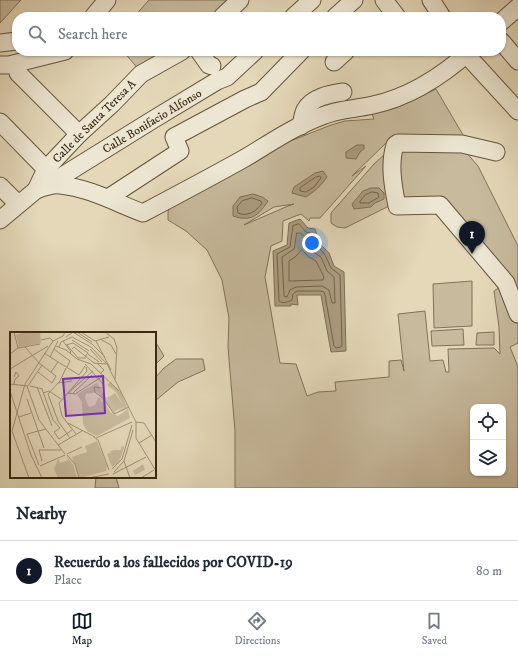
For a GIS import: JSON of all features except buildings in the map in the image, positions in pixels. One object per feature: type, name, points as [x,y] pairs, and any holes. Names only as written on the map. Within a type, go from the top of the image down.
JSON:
[{"type":"street","points":[[97,12],[107,0]]},
{"type":"street","points":[[227,12],[240,0]]},
{"type":"street","points":[[299,12],[312,0]]},
{"type":"street","points":[[341,12],[354,0]]},
{"type":"street","points":[[431,0],[439,12]]},
{"type":"street","points":[[506,17],[518,6],[513,0]]},
{"type":"street","points":[[0,43],[12,42]]},
{"type":"street","points":[[506,47],[518,61]]},
{"type":"street","points":[[0,65],[9,65],[45,56]]},
{"type":"street","name":"Calle de Santa Teresa A","points":[[0,220],[18,204],[41,188],[46,169],[79,134],[112,104],[141,74],[173,56]]},
{"type":"street","points":[[203,56],[209,65],[212,66]]},
{"type":"street","name":"Calle Bonifacio Alfonso","points":[[41,188],[217,81],[227,77],[250,56]]},
{"type":"street","points":[[108,198],[180,151],[174,137],[245,99],[262,92],[296,56]]},
{"type":"street","points":[[41,188],[60,185],[108,198],[143,213],[198,175],[323,115],[374,105],[399,98],[436,78],[461,56]]},
{"type":"street","points":[[470,56],[518,111]]},
{"type":"street","points":[[18,73],[79,134]]},
{"type":"street","points":[[301,126],[305,110],[312,102],[326,94],[343,92]]},
{"type":"street","points":[[0,122],[46,169]]},
{"type":"street","points":[[496,152],[462,144],[398,143],[395,145],[393,151],[392,180],[397,206],[440,205],[445,210],[506,283],[518,314]]},
{"type":"street","points":[[0,186],[18,204]]},
{"type":"shaded area","points":[[0,0],[21,0],[0,23]]},
{"type":"shaded area","points":[[149,0],[234,0],[218,12],[138,12]]},
{"type":"shaded area","points":[[127,56],[160,56],[140,71]]},
{"type":"shaded area","points":[[436,89],[466,140],[465,151],[478,166],[518,246],[518,343],[510,347],[518,367],[518,488],[235,488],[235,431],[228,347],[229,318],[222,280],[207,250],[186,231],[168,220],[168,212],[170,207],[288,142],[345,121],[374,119],[372,114],[396,108]],"holes":[[[404,137],[392,181],[397,206],[440,205],[506,283],[494,291],[499,327],[500,354],[494,348],[448,349],[449,372],[446,372],[443,360],[430,361],[425,311],[398,314],[404,371],[401,360],[389,361],[389,377],[335,382],[336,391],[318,392],[307,396],[296,364],[280,363],[265,277],[271,246],[282,241],[283,221],[301,214],[309,221],[310,218],[320,218],[366,166],[352,176],[386,143]],[[294,204],[244,225],[274,207]]]},
{"type":"shaded area","points":[[385,154],[391,205],[345,228],[337,227],[331,223],[331,213],[374,164]]},
{"type":"shaded area","points":[[472,281],[472,326],[434,328],[433,284]]},
{"type":"shaded area","points":[[463,329],[464,345],[432,346],[431,331]]},
{"type":"shaded area","points":[[494,332],[494,345],[476,345],[477,333]]},
{"type":"shaded area","points":[[156,343],[164,356],[156,364]]},
{"type":"shaded area","points":[[176,359],[203,359],[205,370],[178,382],[156,400],[156,377],[164,368]]},
{"type":"shaded area","points":[[96,478],[116,478],[119,488],[95,488]]},
{"type":"water","points":[[357,145],[364,145],[364,149],[360,152],[356,159],[346,158],[346,152]]},
{"type":"water","points":[[323,171],[327,177],[320,186],[309,195],[306,197],[292,193],[294,187],[315,173]]},
{"type":"water","points":[[371,188],[379,188],[384,193],[384,199],[375,203],[371,207],[354,209],[352,204],[363,191]]},
{"type":"water","points":[[253,194],[268,201],[261,211],[249,218],[239,218],[233,216],[233,206],[240,197]]},
{"type":"water","points":[[300,219],[308,228],[315,229],[318,246],[321,245],[329,253],[334,266],[344,272],[346,351],[331,352],[321,295],[297,295],[298,305],[291,304],[291,306],[275,306],[273,251],[287,245],[289,223]]},
{"type":"place","name":"Recuerdo a los fallecidos por COVID-19","points":[[472,254]]}]
